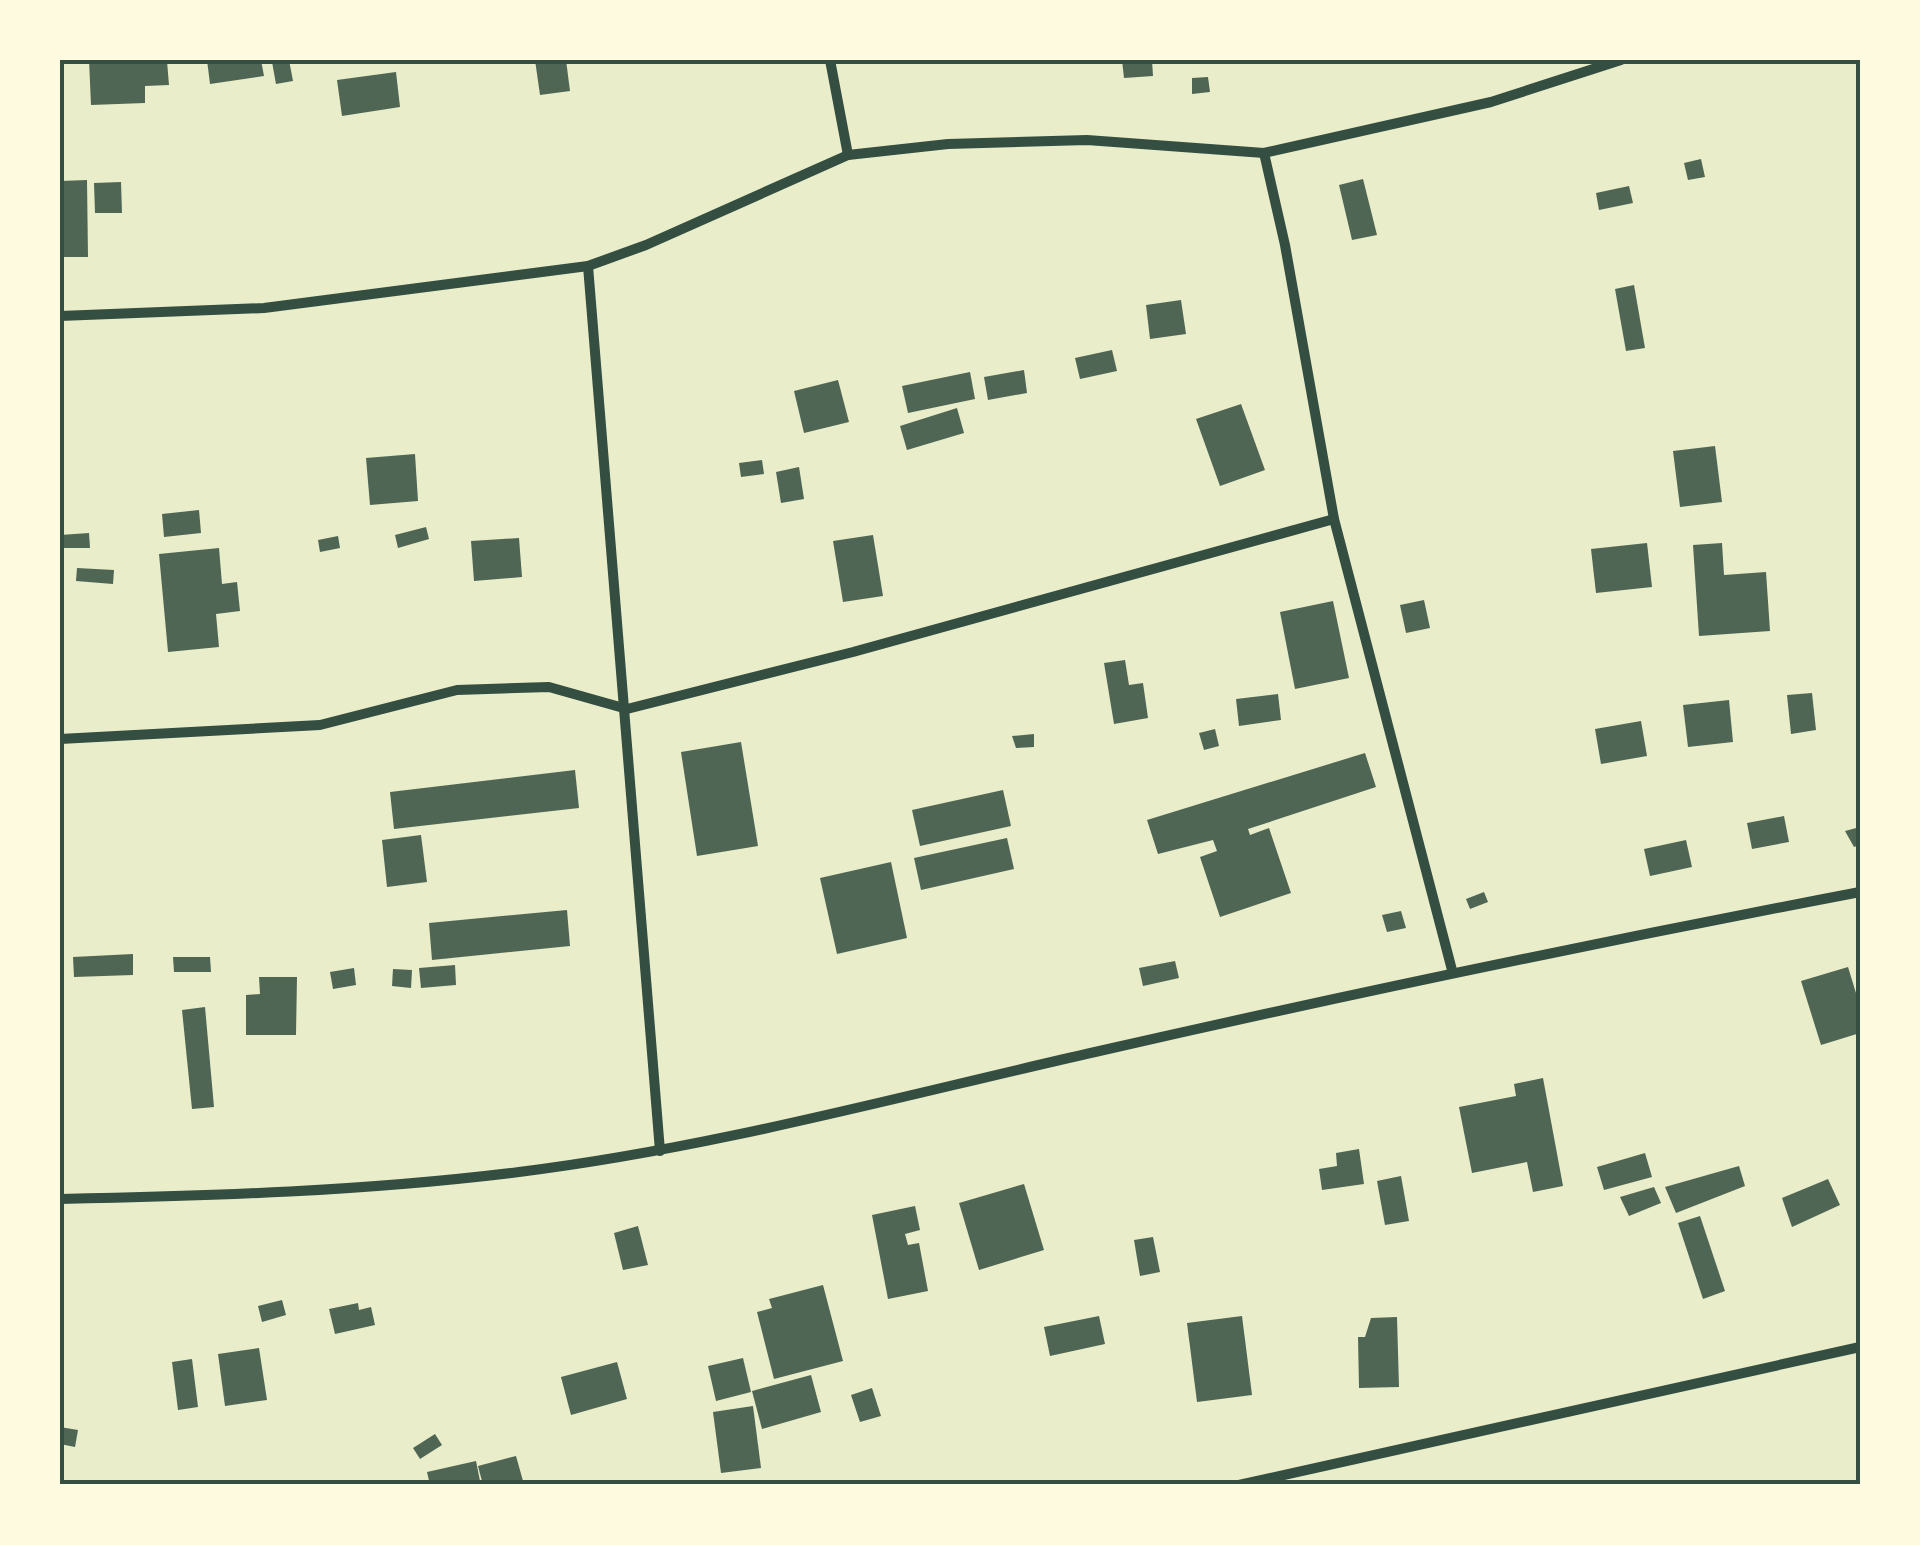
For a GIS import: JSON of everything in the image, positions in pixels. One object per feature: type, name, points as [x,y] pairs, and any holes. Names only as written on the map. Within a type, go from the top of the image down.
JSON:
[{"type":"street","points":[[830,60],[848,155]]},
{"type":"street","points":[[60,316],[264,308],[588,266],[646,246],[848,155],[948,144],[1087,140],[1264,153],[1492,102],[1621,60]]},
{"type":"street","points":[[1264,153],[1285,245],[1334,519],[1452,970]]},
{"type":"street","points":[[588,266],[660,1150]]},
{"type":"street","points":[[60,740],[320,725],[458,690],[549,687],[627,709],[854,652],[1334,519]]},
{"type":"street","points":[[60,1198],[223,1196],[353,1188],[519,1172],[660,1150],[1452,970],[1860,892]]},
{"type":"street","points":[[1239,1485],[1860,1347]]},
{"type":"building","points":[[89,60],[167,61],[169,85],[145,86],[145,103],[91,105]]},
{"type":"building","points":[[207,60],[261,60],[264,76],[210,84]]},
{"type":"building","points":[[289,60],[293,81],[276,84],[272,62]]},
{"type":"building","points":[[535,60],[566,60],[570,91],[540,95]]},
{"type":"building","points":[[1122,60],[1152,60],[1153,76],[1124,78]]},
{"type":"building","points":[[396,72],[400,107],[342,116],[337,80]]},
{"type":"building","points":[[1208,77],[1210,92],[1192,94],[1192,78]]},
{"type":"building","points":[[1701,159],[1705,177],[1688,180],[1684,163]]},
{"type":"building","points":[[1363,179],[1377,235],[1352,240],[1339,185]]},
{"type":"building","points":[[87,180],[88,257],[60,257],[60,181]]},
{"type":"building","points":[[121,182],[122,213],[95,213],[94,183]]},
{"type":"building","points":[[1629,186],[1633,203],[1599,210],[1596,193]]},
{"type":"building","points":[[1634,285],[1645,348],[1626,351],[1615,289]]},
{"type":"building","points":[[1181,300],[1186,334],[1150,339],[1146,305]]},
{"type":"building","points":[[1112,350],[1117,371],[1080,379],[1075,358]]},
{"type":"building","points":[[1024,370],[1027,393],[988,400],[984,377]]},
{"type":"building","points":[[970,372],[975,399],[908,413],[902,386]]},
{"type":"building","points":[[838,380],[849,422],[804,433],[794,391]]},
{"type":"building","points":[[1241,404],[1265,470],[1220,486],[1196,419]]},
{"type":"building","points":[[957,408],[964,433],[907,450],[900,426]]},
{"type":"building","points":[[1715,446],[1722,502],[1680,507],[1673,451]]},
{"type":"building","points":[[415,454],[418,501],[370,505],[366,458]]},
{"type":"building","points":[[762,460],[764,474],[741,477],[739,463]]},
{"type":"building","points":[[799,467],[804,499],[781,503],[776,472]]},
{"type":"building","points":[[199,510],[201,533],[164,537],[162,514]]},
{"type":"building","points":[[426,527],[429,539],[398,548],[395,535]]},
{"type":"building","points":[[89,533],[90,548],[60,548],[60,535]]},
{"type":"building","points":[[873,535],[883,596],[843,602],[833,541]]},
{"type":"building","points":[[338,536],[340,548],[320,552],[318,540]]},
{"type":"building","points":[[519,538],[522,577],[474,581],[471,541]]},
{"type":"building","points":[[1647,543],[1652,587],[1596,593],[1591,549]]},
{"type":"building","points":[[1722,543],[1724,575],[1766,572],[1770,631],[1699,636],[1693,545]]},
{"type":"building","points":[[219,548],[222,584],[237,582],[240,611],[216,614],[219,647],[168,652],[159,554]]},
{"type":"building","points":[[77,568],[114,570],[113,584],[76,581]]},
{"type":"building","points":[[1424,600],[1430,628],[1406,633],[1400,605]]},
{"type":"building","points":[[1333,601],[1349,678],[1295,689],[1280,612]]},
{"type":"building","points":[[1125,660],[1129,685],[1143,683],[1148,718],[1114,724],[1104,663]]},
{"type":"building","points":[[1812,693],[1816,730],[1791,734],[1787,695]]},
{"type":"building","points":[[1278,694],[1281,720],[1239,726],[1236,699]]},
{"type":"building","points":[[1729,700],[1733,742],[1688,747],[1683,705]]},
{"type":"building","points":[[1641,721],[1647,756],[1601,764],[1595,729]]},
{"type":"building","points":[[1215,729],[1219,746],[1204,750],[1199,733]]},
{"type":"building","points":[[1034,734],[1034,747],[1016,748],[1012,736]]},
{"type":"building","points":[[741,742],[758,846],[697,856],[681,752]]},
{"type":"building","points":[[1365,753],[1376,787],[1248,829],[1250,835],[1269,828],[1291,893],[1220,917],[1200,857],[1217,851],[1213,840],[1158,854],[1147,820]]},
{"type":"building","points":[[575,770],[579,808],[394,829],[390,792]]},
{"type":"building","points":[[1003,790],[1011,826],[920,846],[912,810]]},
{"type":"building","points":[[1784,816],[1789,842],[1752,849],[1747,823]]},
{"type":"building","points":[[1860,827],[1860,845],[1854,847],[1845,831]]},
{"type":"building","points":[[421,835],[427,882],[387,887],[382,840]]},
{"type":"building","points":[[1007,838],[1014,869],[921,890],[914,858]]},
{"type":"building","points":[[1686,840],[1692,867],[1650,876],[1644,849]]},
{"type":"building","points":[[891,862],[907,938],[837,954],[820,878]]},
{"type":"building","points":[[1484,892],[1488,902],[1470,909],[1466,899]]},
{"type":"building","points":[[567,910],[570,946],[432,960],[429,923]]},
{"type":"building","points":[[1401,911],[1406,928],[1387,932],[1382,915]]},
{"type":"building","points":[[133,954],[133,975],[74,977],[73,957]]},
{"type":"building","points":[[173,957],[210,957],[211,972],[174,972]]},
{"type":"building","points":[[1175,961],[1179,978],[1143,986],[1139,968]]},
{"type":"building","points":[[455,965],[456,985],[421,988],[419,968]]},
{"type":"building","points":[[1848,967],[1860,1006],[1860,1033],[1821,1045],[1801,981]]},
{"type":"building","points":[[354,968],[356,985],[333,989],[330,972]]},
{"type":"building","points":[[393,969],[412,970],[411,988],[392,986]]},
{"type":"building","points":[[259,977],[297,977],[296,1035],[246,1035],[246,995],[260,994]]},
{"type":"building","points":[[205,1007],[214,1107],[192,1109],[182,1010]]},
{"type":"building","points":[[1543,1078],[1563,1186],[1533,1192],[1527,1162],[1472,1173],[1459,1107],[1516,1096],[1514,1084]]},
{"type":"building","points":[[1359,1149],[1364,1184],[1322,1190],[1319,1169],[1337,1166],[1336,1153]]},
{"type":"building","points":[[1645,1153],[1652,1177],[1604,1190],[1597,1167]]},
{"type":"building","points":[[1739,1166],[1745,1186],[1676,1213],[1665,1187]]},
{"type":"building","points":[[1401,1176],[1409,1221],[1385,1225],[1377,1181]]},
{"type":"building","points":[[1828,1179],[1840,1205],[1792,1227],[1782,1198]]},
{"type":"building","points":[[1024,1184],[1044,1250],[979,1270],[959,1203]]},
{"type":"building","points":[[1654,1187],[1661,1203],[1629,1216],[1620,1197]]},
{"type":"building","points":[[915,1206],[920,1230],[905,1234],[908,1245],[919,1243],[928,1291],[888,1299],[872,1215]]},
{"type":"building","points":[[1700,1216],[1725,1291],[1703,1299],[1678,1223]]},
{"type":"building","points":[[638,1226],[648,1265],[623,1270],[614,1233]]},
{"type":"building","points":[[1153,1237],[1160,1272],[1140,1276],[1134,1240]]},
{"type":"building","points":[[823,1285],[843,1361],[774,1379],[757,1312],[772,1308],[769,1299]]},
{"type":"building","points":[[282,1300],[286,1315],[262,1322],[258,1306]]},
{"type":"building","points":[[358,1303],[359,1310],[371,1307],[375,1325],[335,1334],[329,1309]]},
{"type":"building","points":[[1099,1316],[1105,1344],[1050,1356],[1044,1327]]},
{"type":"building","points":[[1242,1316],[1252,1395],[1197,1402],[1187,1323]]},
{"type":"building","points":[[1397,1317],[1399,1387],[1359,1388],[1358,1337],[1365,1337],[1371,1318]]},
{"type":"building","points":[[259,1348],[267,1400],[225,1406],[218,1354]]},
{"type":"building","points":[[743,1358],[751,1392],[716,1401],[708,1366]]},
{"type":"building","points":[[192,1359],[198,1407],[178,1410],[172,1362]]},
{"type":"building","points":[[617,1362],[627,1399],[571,1415],[561,1377]]},
{"type":"building","points":[[811,1375],[821,1412],[762,1429],[752,1391]]},
{"type":"building","points":[[872,1388],[881,1416],[860,1422],[851,1395]]},
{"type":"building","points":[[753,1406],[761,1468],[721,1473],[713,1412]]},
{"type":"building","points":[[60,1427],[78,1430],[75,1447],[60,1444]]},
{"type":"building","points":[[435,1434],[442,1445],[420,1459],[413,1448]]},
{"type":"building","points":[[516,1456],[523,1481],[483,1485],[478,1466]]},
{"type":"building","points":[[476,1461],[480,1481],[430,1485],[427,1472]]}]
